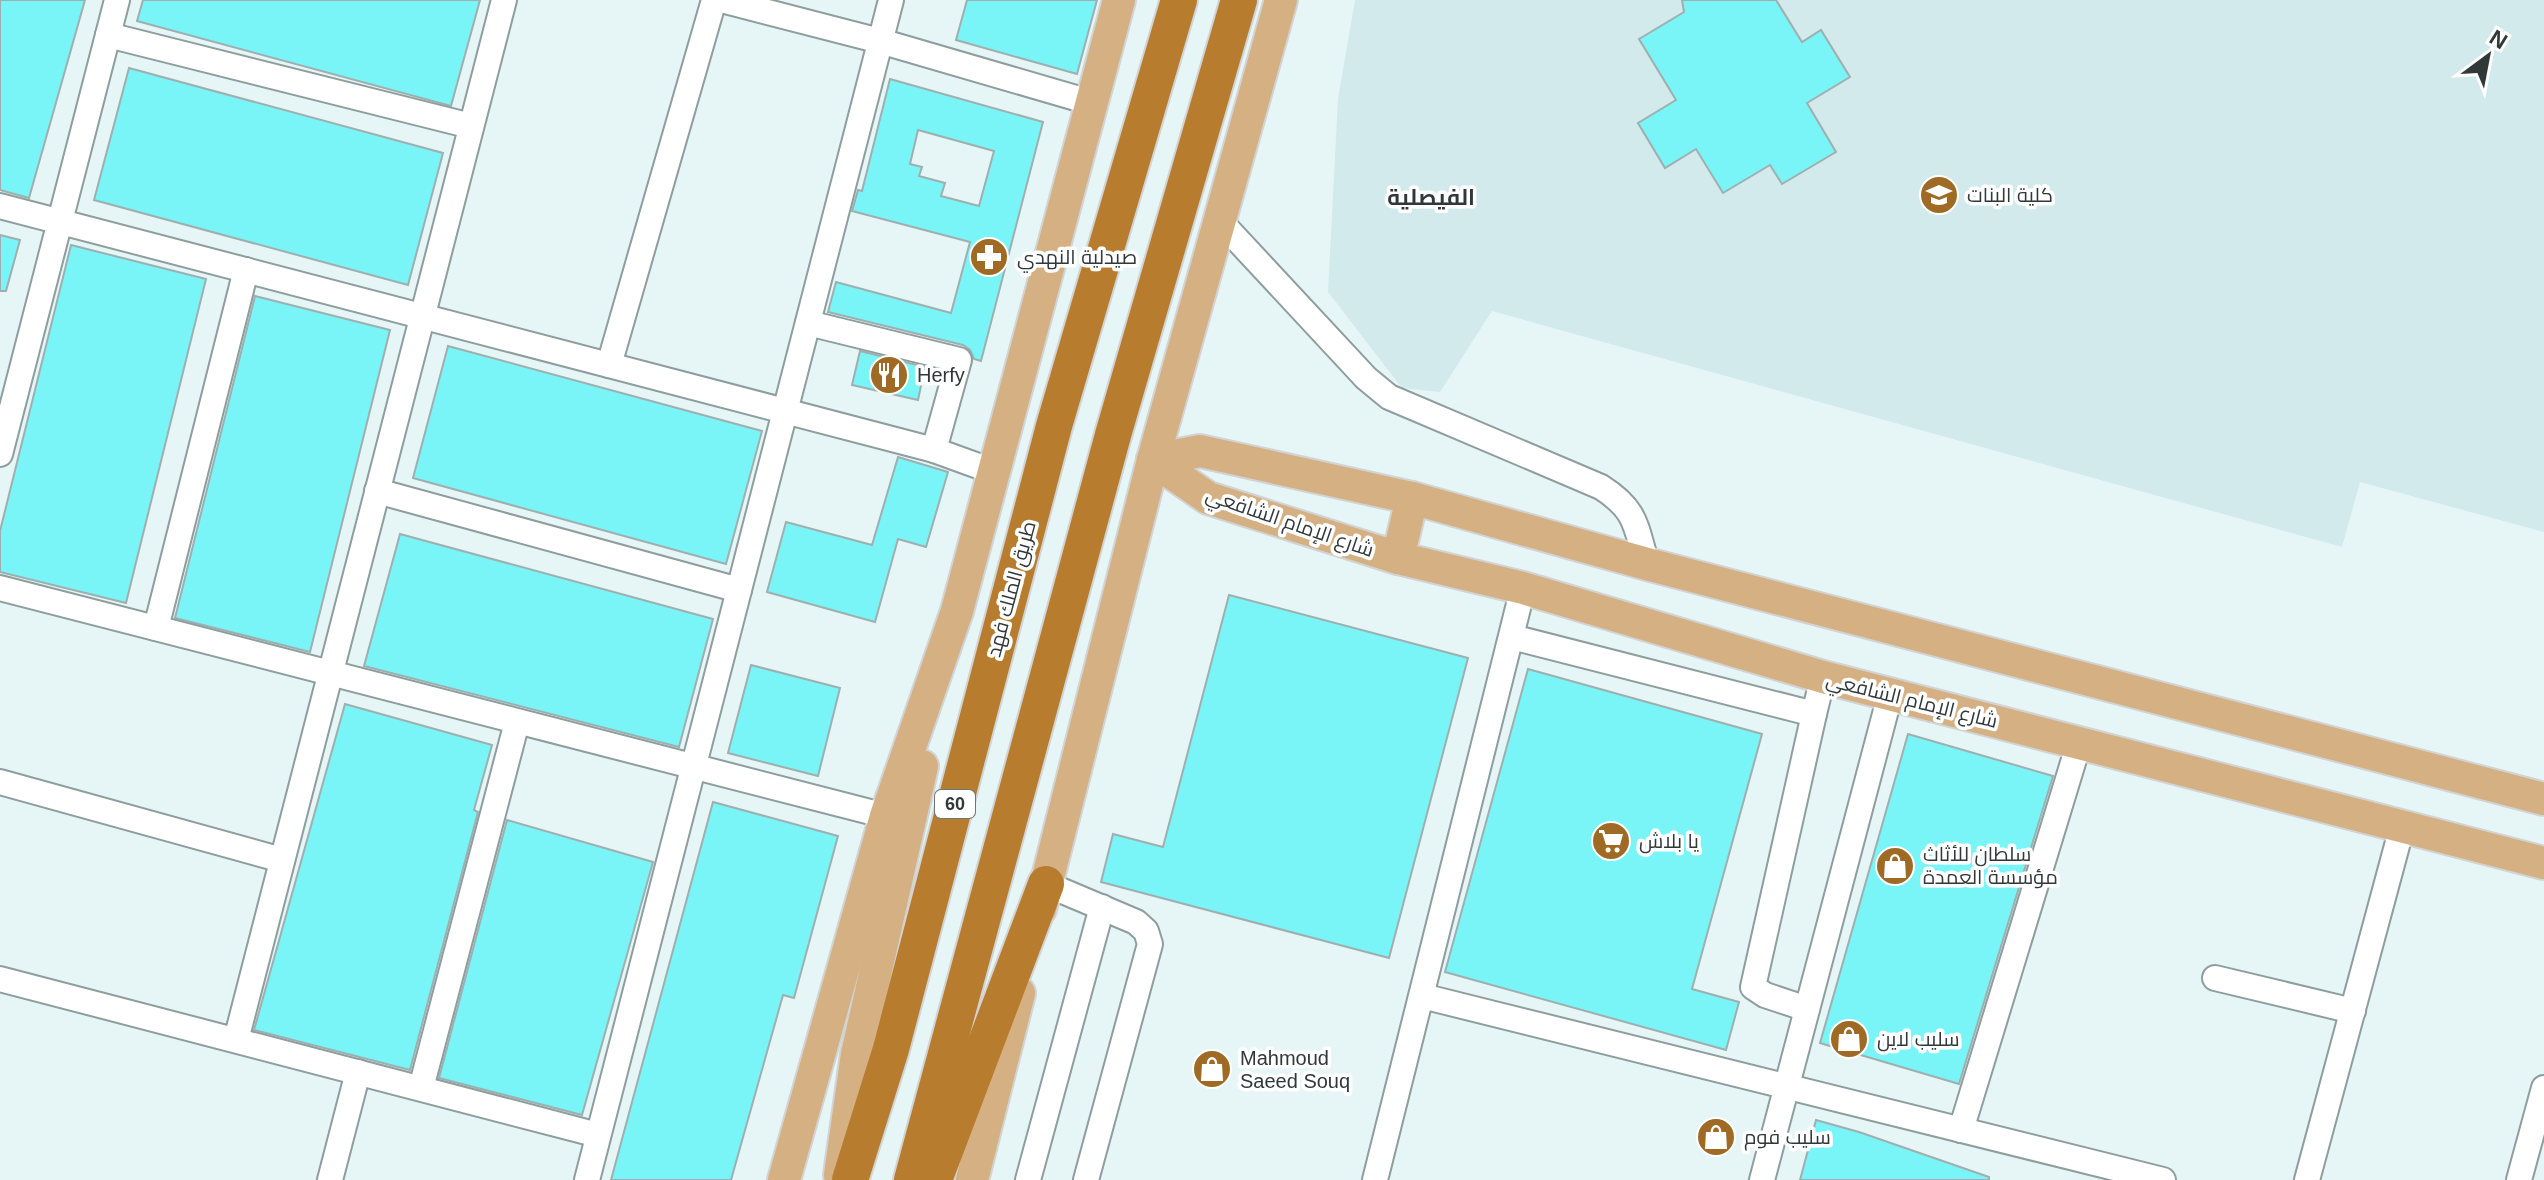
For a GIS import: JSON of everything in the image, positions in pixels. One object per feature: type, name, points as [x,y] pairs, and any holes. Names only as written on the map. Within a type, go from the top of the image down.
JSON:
[{"type":"highway","name":"طريق الملك فهد","points":[[850,1180],[891,1049],[1054,426],[1179,0]]},
{"type":"highway","points":[[912,1180],[1113,435],[1239,0]]},
{"type":"highway","points":[[934,1180],[1046,884]]},
{"type":"main road","points":[[839,1180],[857,1054],[957,611],[1119,0]]},
{"type":"main road","points":[[972,1180],[1153,460],[1281,0]]},
{"type":"main road","name":"شارع الإمام الشافعي","points":[[1153,460],[1200,451],[1412,498],[1647,564],[2544,799]]},
{"type":"main road","name":"شارع الإمام الشافعي","points":[[1153,460],[1208,498],[1398,558],[1523,588],[1890,695],[2544,863]]},
{"type":"main road","points":[[1398,558],[1412,498]]},
{"type":"main road","points":[[784,1180],[886,816],[957,611]]},
{"type":"street","points":[[0,454],[8,391],[60,222],[117,0]]},
{"type":"street","points":[[236,1040],[504,0]]},
{"type":"street","points":[[609,365],[714,0]]},
{"type":"street","points":[[721,0],[880,41],[1093,103]]},
{"type":"street","points":[[587,1180],[891,0]]},
{"type":"street","points":[[108,35],[471,126]]},
{"type":"street","points":[[0,206],[934,450],[992,471]]},
{"type":"street","points":[[1219,220],[1366,378],[1389,397],[1601,487],[1619,498],[1632,513],[1647,564]]},
{"type":"street","points":[[156,628],[246,270]]},
{"type":"street","points":[[808,323],[959,360],[934,450]]},
{"type":"street","points":[[377,491],[739,590]]},
{"type":"street","points":[[0,588],[886,816]]},
{"type":"street","points":[[1375,1180],[1523,588]]},
{"type":"street","points":[[1512,637],[1814,714]]},
{"type":"street","points":[[1807,1009],[1765,995],[1753,987],[1823,677]]},
{"type":"street","points":[[1762,1180],[1890,695]]},
{"type":"street","points":[[421,1088],[517,722]]},
{"type":"street","points":[[1961,1130],[2079,743]]},
{"type":"street","points":[[0,782],[282,860]]},
{"type":"street","points":[[2307,1180],[2402,827]]},
{"type":"street","points":[[1046,884],[1136,922],[1146,931],[1150,944],[1086,1180]]},
{"type":"street","points":[[1028,1180],[1102,907]]},
{"type":"street","points":[[2215,978],[2353,1011]]},
{"type":"street","points":[[0,979],[598,1135]]},
{"type":"street","points":[[1422,996],[2150,1178]]},
{"type":"street","points":[[330,1180],[358,1072]]},
{"type":"street","points":[[2519,1180],[2544,1088]]},
{"type":"shaded area","name":"كلية البنات","points":[[1355,0],[2544,0],[2544,532],[2360,482],[2342,547],[1492,311],[1440,392],[1402,388],[1328,292],[1338,99]]},
{"type":"building","points":[[0,0],[85,0],[29,198],[0,190]]},
{"type":"building","points":[[143,0],[480,0],[451,106],[137,21]]},
{"type":"building","points":[[967,0],[1097,0],[1077,74],[956,40]]},
{"type":"building","points":[[1682,0],[1776,0],[1802,42],[1821,30],[1850,77],[1807,103],[1836,152],[1782,184],[1770,165],[1723,193],[1696,149],[1665,168],[1638,123],[1676,100],[1639,39],[1684,12]]},
{"type":"building","points":[[129,68],[443,153],[408,285],[94,200]]},
{"type":"building","points":[[890,79],[1043,122],[981,361],[974,359],[970,350],[963,345],[828,312],[836,282],[951,313],[970,242],[852,211],[858,190],[862,191]],"holes":[[[918,130],[994,151],[979,206],[941,196],[945,183],[919,176],[922,167],[910,164]]]},
{"type":"building","points":[[0,235],[20,240],[6,291],[0,291]]},
{"type":"building","points":[[71,245],[206,279],[126,603],[0,572],[0,531]]},
{"type":"building","points":[[255,296],[390,330],[310,652],[175,618]]},
{"type":"building","points":[[448,346],[762,431],[726,564],[413,478]]},
{"type":"building","name":"Herfy","points":[[860,351],[925,367],[918,400],[852,385]]},
{"type":"building","points":[[898,457],[948,472],[926,547],[898,539],[875,622],[767,592],[786,522],[872,545]]},
{"type":"building","points":[[400,534],[713,619],[679,747],[364,666]]},
{"type":"building","points":[[1229,595],[1468,658],[1389,958],[1101,882],[1113,834],[1163,847]]},
{"type":"building","points":[[751,665],[840,688],[818,776],[728,753]]},
{"type":"building","points":[[1528,669],[1762,734],[1692,989],[1739,1002],[1726,1050],[1445,972]]},
{"type":"building","points":[[345,704],[492,745],[474,810],[478,812],[410,1070],[254,1030]]},
{"type":"building","points":[[1908,734],[2053,776],[1959,1084],[1820,1043]]},
{"type":"building","points":[[713,802],[838,836],[794,998],[783,995],[731,1180],[611,1180]]},
{"type":"building","points":[[507,820],[653,862],[582,1115],[439,1078]]},
{"type":"building","points":[[1816,1120],[1989,1177],[1989,1180],[1800,1180]]},
{"type":"place","name":"كلية البنات","points":[[1939,195]]},
{"type":"place","name":"صيدلية النهدي","points":[[989,257]]},
{"type":"place","name":"Herfy","points":[[889,375]]},
{"type":"place","name":"يا بلاش","points":[[1611,841]]},
{"type":"place","name":"سلطان للأثاث مؤسسة العمدة","points":[[1895,866]]},
{"type":"place","name":"سليب لاين","points":[[1849,1039]]},
{"type":"place","name":"Mahmoud Saeed Souq","points":[[1212,1069]]},
{"type":"place","name":"سليب فوم","points":[[1716,1137]]},
{"type":"district","name":"الفيصلية","points":[[1431,197]]}]
